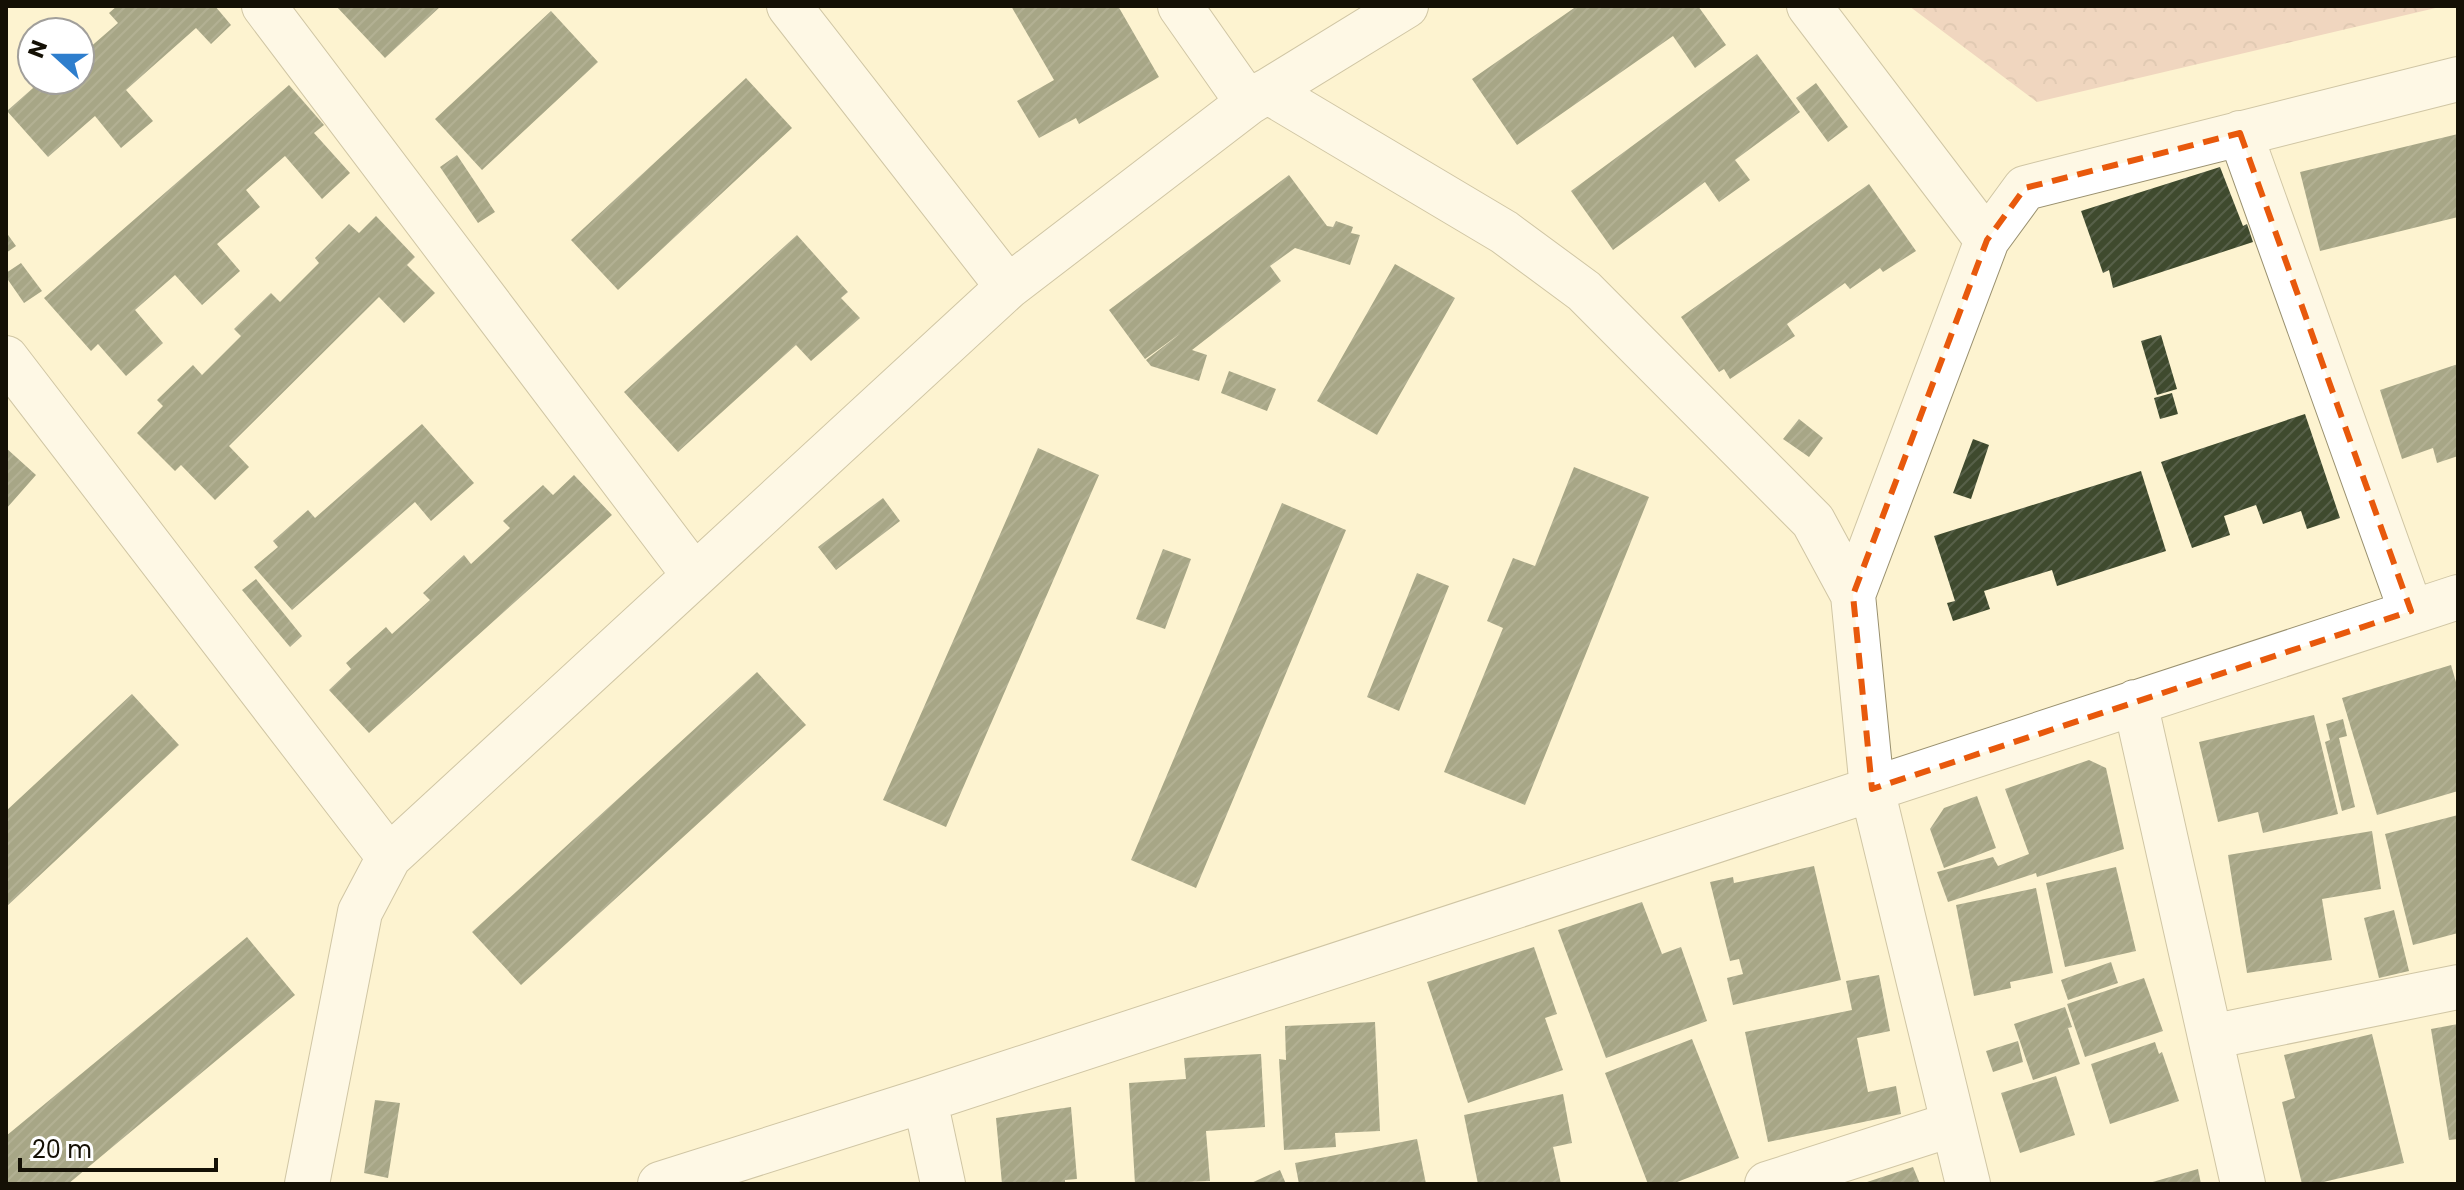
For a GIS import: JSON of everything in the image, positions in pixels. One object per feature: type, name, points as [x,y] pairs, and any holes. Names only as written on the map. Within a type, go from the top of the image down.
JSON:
[{"type":"street","points":[[264,6],[694,575]]},
{"type":"street","points":[[789,6],[1008,287]]},
{"type":"street","points":[[1180,6],[1258,97],[1504,232],[1584,291],[1813,521],[1853,595],[1872,789],[1968,1184]]},
{"type":"street","points":[[307,1184],[360,912],[389,857],[1008,287],[1258,97],[1406,6]]},
{"type":"street","points":[[1809,6],[1987,240]]},
{"type":"street","points":[[1853,595],[1987,240],[2025,188],[2458,79]]},
{"type":"street","points":[[2240,133],[2411,611]]},
{"type":"street","points":[[6,358],[389,857]]},
{"type":"street","points":[[660,1184],[2458,597]]},
{"type":"street","points":[[2135,702],[2243,1184]]},
{"type":"street","points":[[2210,1037],[2458,987]]},
{"type":"street","points":[[925,1100],[943,1184]]},
{"type":"street","points":[[1767,1184],[1953,1124]]},
{"type":"highlighted area","points":[[2240,133],[2411,611],[1872,789],[1853,595],[1987,240],[2025,188]]},
{"type":"green space","points":[[1909,6],[2444,6],[2037,102]]},
{"type":"building","points":[[117,6],[215,6],[231,25],[211,44],[196,28],[126,90],[153,121],[121,148],[95,116],[48,157],[7,111],[24,96],[96,96],[96,42],[118,23],[109,13]]},
{"type":"building","points":[[336,6],[441,6],[385,58]]},
{"type":"building","points":[[1011,6],[1118,6],[1159,77],[1079,124],[1076,118],[1039,138],[1017,101],[1054,80]]},
{"type":"building","points":[[1577,6],[1698,6],[1726,45],[1695,68],[1673,36],[1517,145],[1472,79]]},
{"type":"building","points":[[551,11],[598,62],[482,170],[435,119]]},
{"type":"building","points":[[1757,54],[1800,112],[1735,160],[1750,180],[1719,202],[1705,182],[1613,250],[1571,191]]},
{"type":"building","points":[[746,78],[792,128],[618,290],[571,240]]},
{"type":"building","points":[[1816,83],[1848,127],[1828,142],[1796,98]]},
{"type":"building","points":[[289,85],[324,125],[314,133],[350,173],[322,199],[285,156],[246,190],[260,207],[217,244],[240,271],[202,305],[175,275],[135,310],[163,343],[126,376],[98,344],[91,351],[44,298]]},
{"type":"building","points":[[2458,134],[2458,217],[2320,251],[2300,172]]},
{"type":"building","points":[[457,155],[495,212],[478,223],[440,167]]},
{"type":"building","points":[[2220,167],[2243,226],[2247,224],[2253,242],[2113,288],[2109,270],[2103,273],[2081,211]]},
{"type":"building","points":[[1289,175],[1327,226],[1333,227],[1336,221],[1353,227],[1351,233],[1360,235],[1350,265],[1295,248],[1270,266],[1281,281],[1192,350],[1207,355],[1199,381],[1151,366],[1146,360],[1181,333],[1145,359],[1109,310]]},
{"type":"building","points":[[1869,184],[1916,251],[1883,272],[1880,268],[1850,289],[1845,283],[1787,324],[1795,336],[1730,379],[1724,369],[1719,372],[1681,317]]},
{"type":"building","points":[[376,216],[415,257],[407,265],[435,293],[404,323],[379,297],[229,446],[249,467],[215,500],[181,465],[175,471],[137,433],[163,406],[157,400],[193,365],[202,375],[241,336],[234,329],[271,293],[280,302],[319,263],[315,258],[349,224],[359,233]]},
{"type":"building","points":[[6,232],[16,246],[6,253]]},
{"type":"building","points":[[797,235],[848,292],[841,298],[860,318],[811,361],[796,345],[678,452],[624,392]]},
{"type":"building","points":[[21,263],[42,291],[24,303],[6,277],[6,273]]},
{"type":"building","points":[[1395,264],[1455,298],[1377,435],[1317,401]]},
{"type":"building","points":[[2161,335],[2177,389],[2157,395],[2141,341]]},
{"type":"building","points":[[2458,364],[2458,456],[2437,463],[2433,448],[2402,459],[2380,390]]},
{"type":"building","points":[[1229,371],[1276,389],[1267,411],[1221,393]]},
{"type":"building","points":[[2172,393],[2178,414],[2160,419],[2154,398]]},
{"type":"building","points":[[2305,414],[2340,518],[2307,529],[2301,511],[2263,524],[2256,505],[2224,516],[2230,535],[2192,548],[2161,462]]},
{"type":"building","points":[[1799,419],[1823,438],[1809,457],[1783,439]]},
{"type":"building","points":[[422,424],[474,483],[431,521],[415,502],[292,610],[254,567],[278,547],[273,541],[308,510],[315,518]]},
{"type":"building","points":[[1973,439],[1989,445],[1971,499],[1953,493]]},
{"type":"building","points":[[6,448],[36,475],[6,509]]},
{"type":"building","points":[[1038,448],[1099,475],[946,827],[883,800]]},
{"type":"building","points":[[1574,467],[1649,497],[1525,805],[1444,772],[1503,628],[1487,621],[1513,558],[1535,566]]},
{"type":"building","points":[[2141,471],[2166,551],[2057,586],[2052,570],[1984,591],[1990,609],[1953,621],[1947,603],[1955,601],[1934,536]]},
{"type":"building","points":[[574,475],[612,515],[369,733],[329,690],[351,669],[346,663],[386,627],[392,634],[430,600],[423,593],[464,555],[471,564],[510,528],[503,521],[543,485],[553,495]]},
{"type":"building","points":[[883,498],[900,521],[836,570],[818,547]]},
{"type":"building","points":[[1282,503],[1346,530],[1196,888],[1131,860]]},
{"type":"building","points":[[1163,549],[1191,559],[1165,629],[1136,619]]},
{"type":"building","points":[[1417,573],[1449,586],[1399,711],[1367,697]]},
{"type":"building","points":[[256,579],[302,636],[290,647],[242,590]]},
{"type":"building","points":[[2451,665],[2458,689],[2458,791],[2377,815],[2342,698]]},
{"type":"building","points":[[757,672],[806,725],[521,985],[472,932]]},
{"type":"building","points":[[132,694],[179,745],[6,907],[6,811]]},
{"type":"building","points":[[2314,715],[2338,814],[2263,833],[2258,812],[2218,822],[2199,742]]},
{"type":"building","points":[[2343,719],[2347,736],[2339,738],[2355,807],[2342,811],[2325,742],[2330,740],[2326,724]]},
{"type":"building","points":[[2089,760],[2106,768],[2124,849],[1948,902],[1937,872],[1993,857],[1998,866],[2029,854],[2005,789]]},
{"type":"building","points":[[1977,796],[1996,848],[1944,868],[1930,829],[1944,808]]},
{"type":"building","points":[[2458,815],[2458,933],[2413,945],[2385,834]]},
{"type":"building","points":[[2372,831],[2381,889],[2322,899],[2332,960],[2247,973],[2228,855]]},
{"type":"building","points":[[1814,866],[1841,980],[1733,1005],[1727,978],[1743,974],[1739,959],[1730,961],[1710,882],[1733,877],[1734,883]]},
{"type":"building","points":[[2116,867],[2136,951],[2065,967],[2046,883]]},
{"type":"building","points":[[2036,888],[2053,973],[2010,982],[2011,988],[1974,996],[1956,905]]},
{"type":"building","points":[[1642,902],[1662,954],[1681,947],[1707,1021],[1606,1058],[1558,930]]},
{"type":"building","points":[[2394,910],[2409,971],[2379,978],[2364,918]]},
{"type":"building","points":[[247,937],[295,995],[68,1184],[6,1184],[6,1136]]},
{"type":"building","points":[[1534,947],[1557,1014],[1545,1018],[1563,1070],[1468,1103],[1427,982]]},
{"type":"building","points":[[2111,962],[2118,983],[2068,1000],[2061,980]]},
{"type":"building","points":[[1879,975],[1890,1031],[1857,1038],[1868,1092],[1896,1086],[1901,1114],[1768,1142],[1745,1032],[1852,1010],[1846,981]]},
{"type":"building","points":[[2144,978],[2163,1031],[2085,1057],[2067,1004]]},
{"type":"building","points":[[2065,1007],[2072,1027],[2068,1028],[2080,1064],[2033,1080],[2014,1024]]},
{"type":"building","points":[[1375,1022],[1380,1131],[1335,1133],[1336,1147],[1284,1150],[1279,1059],[1286,1060],[1285,1026]]},
{"type":"building","points":[[2458,1024],[2458,1139],[2449,1140],[2431,1029]]},
{"type":"building","points":[[2372,1034],[2404,1163],[2315,1184],[2302,1184],[2282,1102],[2295,1098],[2284,1055]]},
{"type":"building","points":[[1692,1039],[1739,1158],[1672,1184],[1648,1184],[1605,1073]]},
{"type":"building","points":[[2018,1041],[2023,1062],[1993,1072],[1986,1051]]},
{"type":"building","points":[[2155,1042],[2159,1054],[2162,1052],[2179,1101],[2110,1124],[2091,1064]]},
{"type":"building","points":[[1261,1054],[1265,1127],[1206,1131],[1210,1181],[1135,1184],[1129,1083],[1186,1079],[1184,1058]]},
{"type":"building","points":[[2056,1076],[2075,1135],[2020,1153],[2001,1093]]},
{"type":"building","points":[[1563,1094],[1572,1143],[1553,1147],[1561,1184],[1478,1184],[1464,1115]]},
{"type":"building","points":[[375,1100],[400,1103],[388,1178],[364,1173]]},
{"type":"building","points":[[1071,1107],[1077,1179],[1065,1180],[1065,1184],[1002,1184],[996,1118]]},
{"type":"building","points":[[1417,1139],[1426,1184],[1299,1184],[1295,1163]]},
{"type":"building","points":[[1913,1167],[1920,1184],[1864,1184],[1864,1183]]},
{"type":"building","points":[[2198,1169],[2201,1184],[2149,1184],[2149,1183]]},
{"type":"building","points":[[1280,1170],[1286,1184],[1249,1184]]}]
